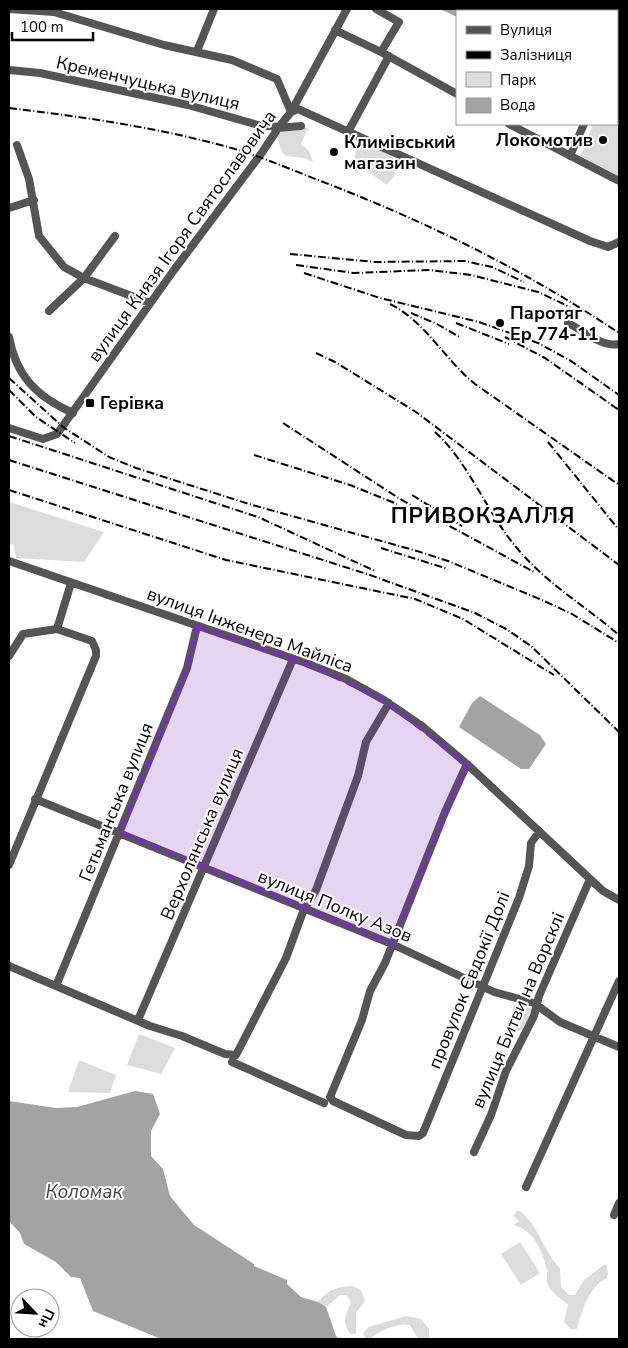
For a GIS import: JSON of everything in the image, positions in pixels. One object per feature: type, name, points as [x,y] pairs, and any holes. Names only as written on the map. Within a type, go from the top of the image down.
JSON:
[{"type":"street","points":[[9,9],[54,12],[164,45],[232,60],[277,79],[291,112]]},
{"type":"street","points":[[197,51],[214,9]]},
{"type":"street","points":[[291,112],[347,9]]},
{"type":"street","points":[[376,9],[399,22],[381,52]]},
{"type":"street","points":[[334,30],[389,56],[456,93]]},
{"type":"street","points":[[348,132],[389,56]]},
{"type":"street","name":"Кременчуцька вулиця","points":[[9,70],[40,73],[188,105],[258,125],[278,128],[301,126]]},
{"type":"street","name":"вулиця Князя Ігоря Святославовича","points":[[9,428],[42,439],[53,437],[63,427],[150,303],[261,154],[278,128],[291,112],[298,109],[590,241],[608,247],[619,242]]},
{"type":"street","points":[[511,125],[619,181]]},
{"type":"street","points":[[570,156],[584,125]]},
{"type":"street","points":[[17,145],[34,200],[39,236],[64,267],[84,278],[150,303]]},
{"type":"street","points":[[9,208],[34,200]]},
{"type":"street","points":[[49,311],[84,278],[115,236]]},
{"type":"street","points":[[568,323],[613,346],[619,344]]},
{"type":"street","points":[[9,337],[13,358],[23,377],[56,406],[73,413]]},
{"type":"street","name":"вулиця Інженера Майліса","points":[[9,561],[346,679],[389,703],[422,726],[467,764],[603,891],[619,900]]},
{"type":"street","points":[[57,629],[71,583]]},
{"type":"street","name":"Гетьманська вулиця","points":[[56,986],[188,668],[197,626]]},
{"type":"street","points":[[9,656],[23,634],[57,629],[92,641],[95,644],[96,656],[9,865]]},
{"type":"street","name":"Верхолянська вулиця","points":[[138,1020],[293,659]]},
{"type":"street","points":[[234,1059],[286,958],[304,909],[323,873],[346,803],[358,776],[366,742],[389,703]]},
{"type":"street","points":[[392,944],[467,764]]},
{"type":"street","name":"вулиця Полку Азов","points":[[35,799],[392,944],[494,992],[534,1003],[560,1022],[619,1048]]},
{"type":"street","name":"провулок Євдокії Долі","points":[[392,944],[385,963],[370,991],[362,1020],[330,1097],[341,1106],[406,1135],[419,1136],[423,1133],[519,898],[529,866],[532,843],[539,832]]},
{"type":"street","name":"вулиця Битви на Ворсклі","points":[[474,1152],[491,1115],[506,1072],[537,1007],[539,996],[590,879]]},
{"type":"street","points":[[9,966],[225,1054],[324,1104]]},
{"type":"street","points":[[526,1187],[619,981]]},
{"type":"street","points":[[614,1215],[619,1203]]},
{"type":"highlighted area","points":[[197,626],[306,663],[384,700],[467,764],[392,944],[120,832],[187,668]]},
{"type":"green space","name":"Локомотив","points":[[618,90],[619,178],[580,156],[593,125],[618,125]]},
{"type":"green space","points":[[305,127],[310,130],[307,130],[301,144],[309,151],[313,162],[304,158],[286,156],[282,152],[277,137],[283,130]]},
{"type":"green space","points":[[357,142],[380,149],[390,155],[397,163],[394,176],[387,185],[354,162]]},
{"type":"green space","points":[[9,502],[104,532],[84,562],[16,558],[14,545],[9,544]]},
{"type":"green space","points":[[527,1007],[534,1009],[522,1030],[516,1031],[513,1026]]},
{"type":"green space","points":[[139,1034],[175,1048],[161,1074],[127,1065]]},
{"type":"green space","points":[[79,1060],[116,1075],[110,1093],[68,1092]]},
{"type":"green space","points":[[518,1210],[531,1222],[549,1254],[560,1268],[561,1287],[569,1295],[575,1295],[584,1280],[605,1264],[607,1266],[608,1274],[606,1279],[600,1282],[591,1293],[577,1329],[571,1329],[564,1322],[568,1305],[548,1286],[547,1272],[540,1249],[527,1232],[514,1225],[519,1221],[513,1216]]},
{"type":"green space","points":[[520,1242],[540,1273],[521,1285],[501,1254]]},
{"type":"green space","points":[[353,1286],[361,1290],[365,1301],[356,1313],[356,1334],[350,1334],[345,1318],[351,1302],[346,1295],[340,1295],[326,1307],[318,1302],[326,1294],[334,1290]]},
{"type":"green space","points":[[406,1316],[421,1319],[429,1329],[429,1339],[418,1339],[410,1325],[406,1324],[389,1328],[370,1339],[365,1338],[363,1334],[368,1327]]},
{"type":"water","points":[[440,9],[583,10],[456,10],[456,17]]},
{"type":"water","points":[[480,696],[540,735],[546,744],[529,769],[521,769],[459,727],[472,703]]},
{"type":"water","name":"Коломак","points":[[135,1091],[153,1094],[160,1114],[151,1131],[151,1156],[163,1169],[170,1196],[194,1225],[254,1264],[254,1266],[287,1280],[287,1284],[301,1297],[318,1302],[326,1307],[336,1336],[339,1339],[161,1339],[93,1311],[80,1278],[71,1277],[56,1262],[24,1244],[20,1233],[9,1221],[9,1101],[56,1108],[77,1107]]},
{"type":"railway","points":[[9,108],[94,119],[151,129],[235,149],[259,157],[369,200],[443,233],[515,270],[619,333]]},
{"type":"railway","points":[[290,254],[375,262],[465,261],[492,267],[524,282]]},
{"type":"railway","points":[[296,265],[354,273],[429,270],[471,275],[538,292],[570,307]]},
{"type":"railway","points":[[304,273],[380,298],[479,322],[538,343],[571,361],[619,395]]},
{"type":"railway","points":[[390,304],[403,312],[425,331],[475,384],[619,485]]},
{"type":"railway","points":[[411,313],[437,324],[461,338]]},
{"type":"railway","points":[[456,323],[509,344]]},
{"type":"railway","points":[[505,337],[545,358],[619,410]]},
{"type":"railway","points":[[316,353],[335,362],[416,412],[619,565]]},
{"type":"railway","points":[[9,378],[63,427],[109,457],[136,468],[249,504],[448,561],[572,614],[619,643]]},
{"type":"railway","points":[[9,390],[36,417],[75,443]]},
{"type":"railway","points":[[283,423],[400,499],[534,572]]},
{"type":"railway","points":[[435,432],[447,444],[467,471],[502,529],[523,556],[549,580],[619,635]]},
{"type":"railway","points":[[9,436],[258,517],[375,571]]},
{"type":"railway","points":[[548,442],[619,530]]},
{"type":"railway","points":[[254,455],[350,485],[397,504]]},
{"type":"railway","points":[[9,460],[370,575],[475,613],[506,629],[531,646],[619,732]]},
{"type":"railway","points":[[9,490],[226,560],[415,599],[463,619],[554,675]]},
{"type":"railway","points":[[412,495],[462,526]]},
{"type":"railway","points":[[381,548],[448,569]]},
{"type":"place","name":"Локомотив","points":[[603,140]]},
{"type":"place","name":"Климівський магазин","points":[[334,152]]},
{"type":"place","name":"Паротяг Ер 774-11","points":[[500,323]]},
{"type":"place","name":"Герівка","points":[[90,403]]},
{"type":"district","name":"ПРИВОКЗАЛЛЯ","points":[[483,515]]}]
